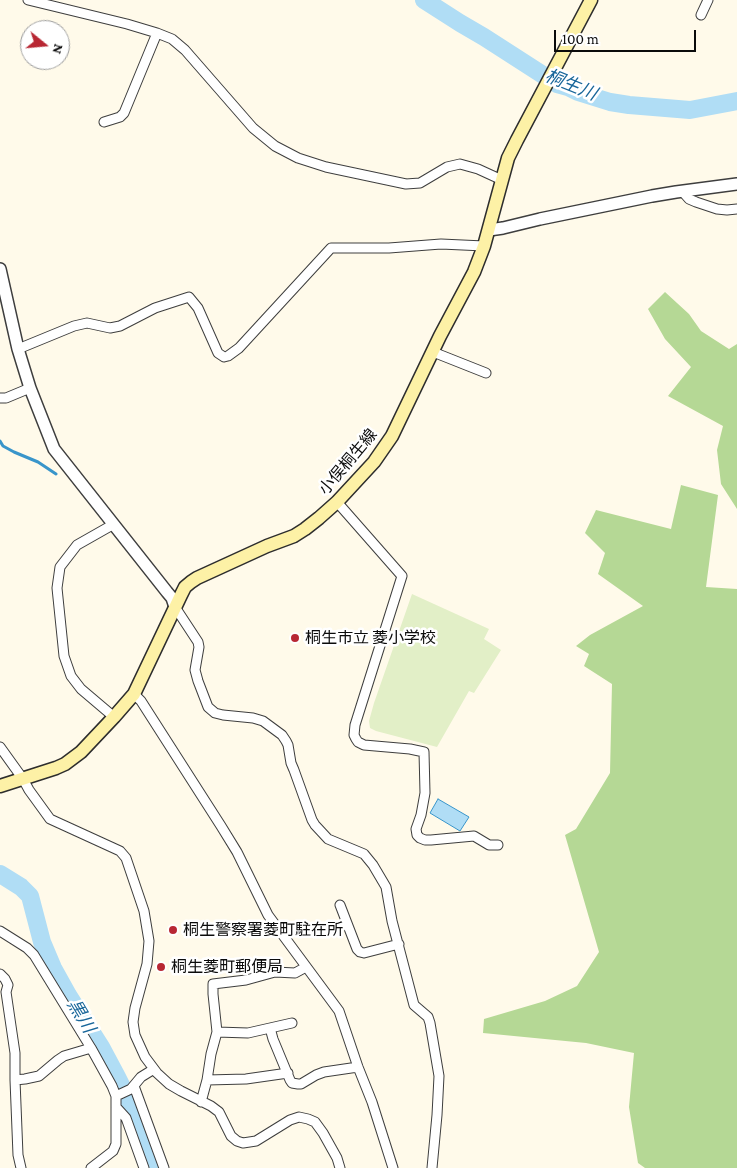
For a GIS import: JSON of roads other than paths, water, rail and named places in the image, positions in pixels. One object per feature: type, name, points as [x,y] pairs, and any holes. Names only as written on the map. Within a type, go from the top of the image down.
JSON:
[{"type":"main road","name":"小俣桐生線","points":[[0,786],[65,764],[81,752],[114,717],[134,694],[185,587],[197,578],[299,533],[338,502],[374,462],[392,436],[474,272],[484,246],[508,158],[591,0]]},
{"type":"street","points":[[28,0],[157,32],[172,39],[185,50],[253,128],[275,146],[298,158],[326,167],[406,184],[420,183],[447,167],[460,164],[478,169],[502,180]]},
{"type":"street","points":[[701,15],[708,0]]},
{"type":"street","points":[[104,122],[124,113],[157,32]]},
{"type":"street","points":[[488,230],[682,191],[737,184]]},
{"type":"street","points":[[682,191],[689,199],[717,209],[737,209]]},
{"type":"street","points":[[18,349],[74,326],[88,323],[110,328],[120,326],[155,308],[189,297],[198,308],[218,352],[224,357],[239,348],[331,248],[389,248],[441,244],[484,246]]},
{"type":"street","points":[[0,269],[18,349],[30,388],[54,449],[172,598],[175,607],[198,642],[196,670],[208,707],[215,713],[263,721],[284,739],[288,745],[291,763],[312,820],[328,839],[364,854],[373,865],[386,888],[392,921],[414,1005],[428,1017],[430,1023],[439,1076],[432,1168]]},
{"type":"street","points":[[433,352],[486,373]]},
{"type":"street","points":[[0,398],[6,398],[30,388]]},
{"type":"street","points":[[338,502],[402,576],[360,706],[354,736],[358,742],[364,745],[424,752],[425,793],[416,829],[417,835],[420,838],[431,840],[474,836],[489,845],[498,845]]},
{"type":"street","points":[[114,524],[77,545],[62,562],[57,581],[64,656],[71,676],[82,689],[114,717]]},
{"type":"street","points":[[134,694],[141,701],[237,852],[268,914],[339,1011],[372,1102],[393,1168]]},
{"type":"street","points":[[0,747],[50,819],[120,851],[126,858],[144,911],[149,941],[147,964],[133,1022],[135,1035],[145,1057],[157,1073],[169,1084],[219,1112],[231,1136],[236,1141],[243,1143],[256,1141],[290,1120],[299,1117],[315,1122],[337,1158],[340,1168]]},
{"type":"street","points":[[340,905],[357,949],[360,952],[364,953],[398,944]]},
{"type":"street","points":[[0,931],[27,948],[34,955],[91,1048],[117,1096],[116,1144],[113,1151],[91,1168]]},
{"type":"street","points":[[201,1102],[217,1032],[213,984],[246,980],[275,972],[295,973],[306,967]]},
{"type":"street","points":[[0,974],[8,985],[6,992],[15,1053],[18,1155],[21,1168]]},
{"type":"street","points":[[217,1032],[248,1033],[292,1023]]},
{"type":"street","points":[[270,1028],[292,1083],[301,1084],[324,1072],[358,1067]]},
{"type":"street","points":[[15,1080],[25,1080],[39,1076],[64,1056],[91,1048]]},
{"type":"street","points":[[117,1096],[132,1088],[141,1077],[154,1069]]},
{"type":"street","points":[[207,1080],[246,1079],[288,1073]]},
{"type":"street","points":[[132,1088],[164,1168]]},
{"type":"street","points":[[116,1107],[126,1118],[144,1168]]},
{"type":"water","points":[[438,799],[469,817],[460,831],[430,813]]},
{"type":"waterway","name":"桐生川","points":[[424,0],[557,84],[578,92],[610,102],[690,110],[737,101]]},
{"type":"waterway","points":[[0,441],[3,446],[38,462],[56,474]]},
{"type":"waterway","name":"黒川","points":[[0,874],[21,887],[30,896],[42,942],[53,968],[117,1077],[128,1099],[153,1168]]},
{"type":"place","name":"桐生市立 菱小学校","points":[[295,638]]},
{"type":"place","name":"桐生警察署菱町駐在所","points":[[173,930]]},
{"type":"place","name":"桐生菱町郵便局","points":[[161,967]]}]
